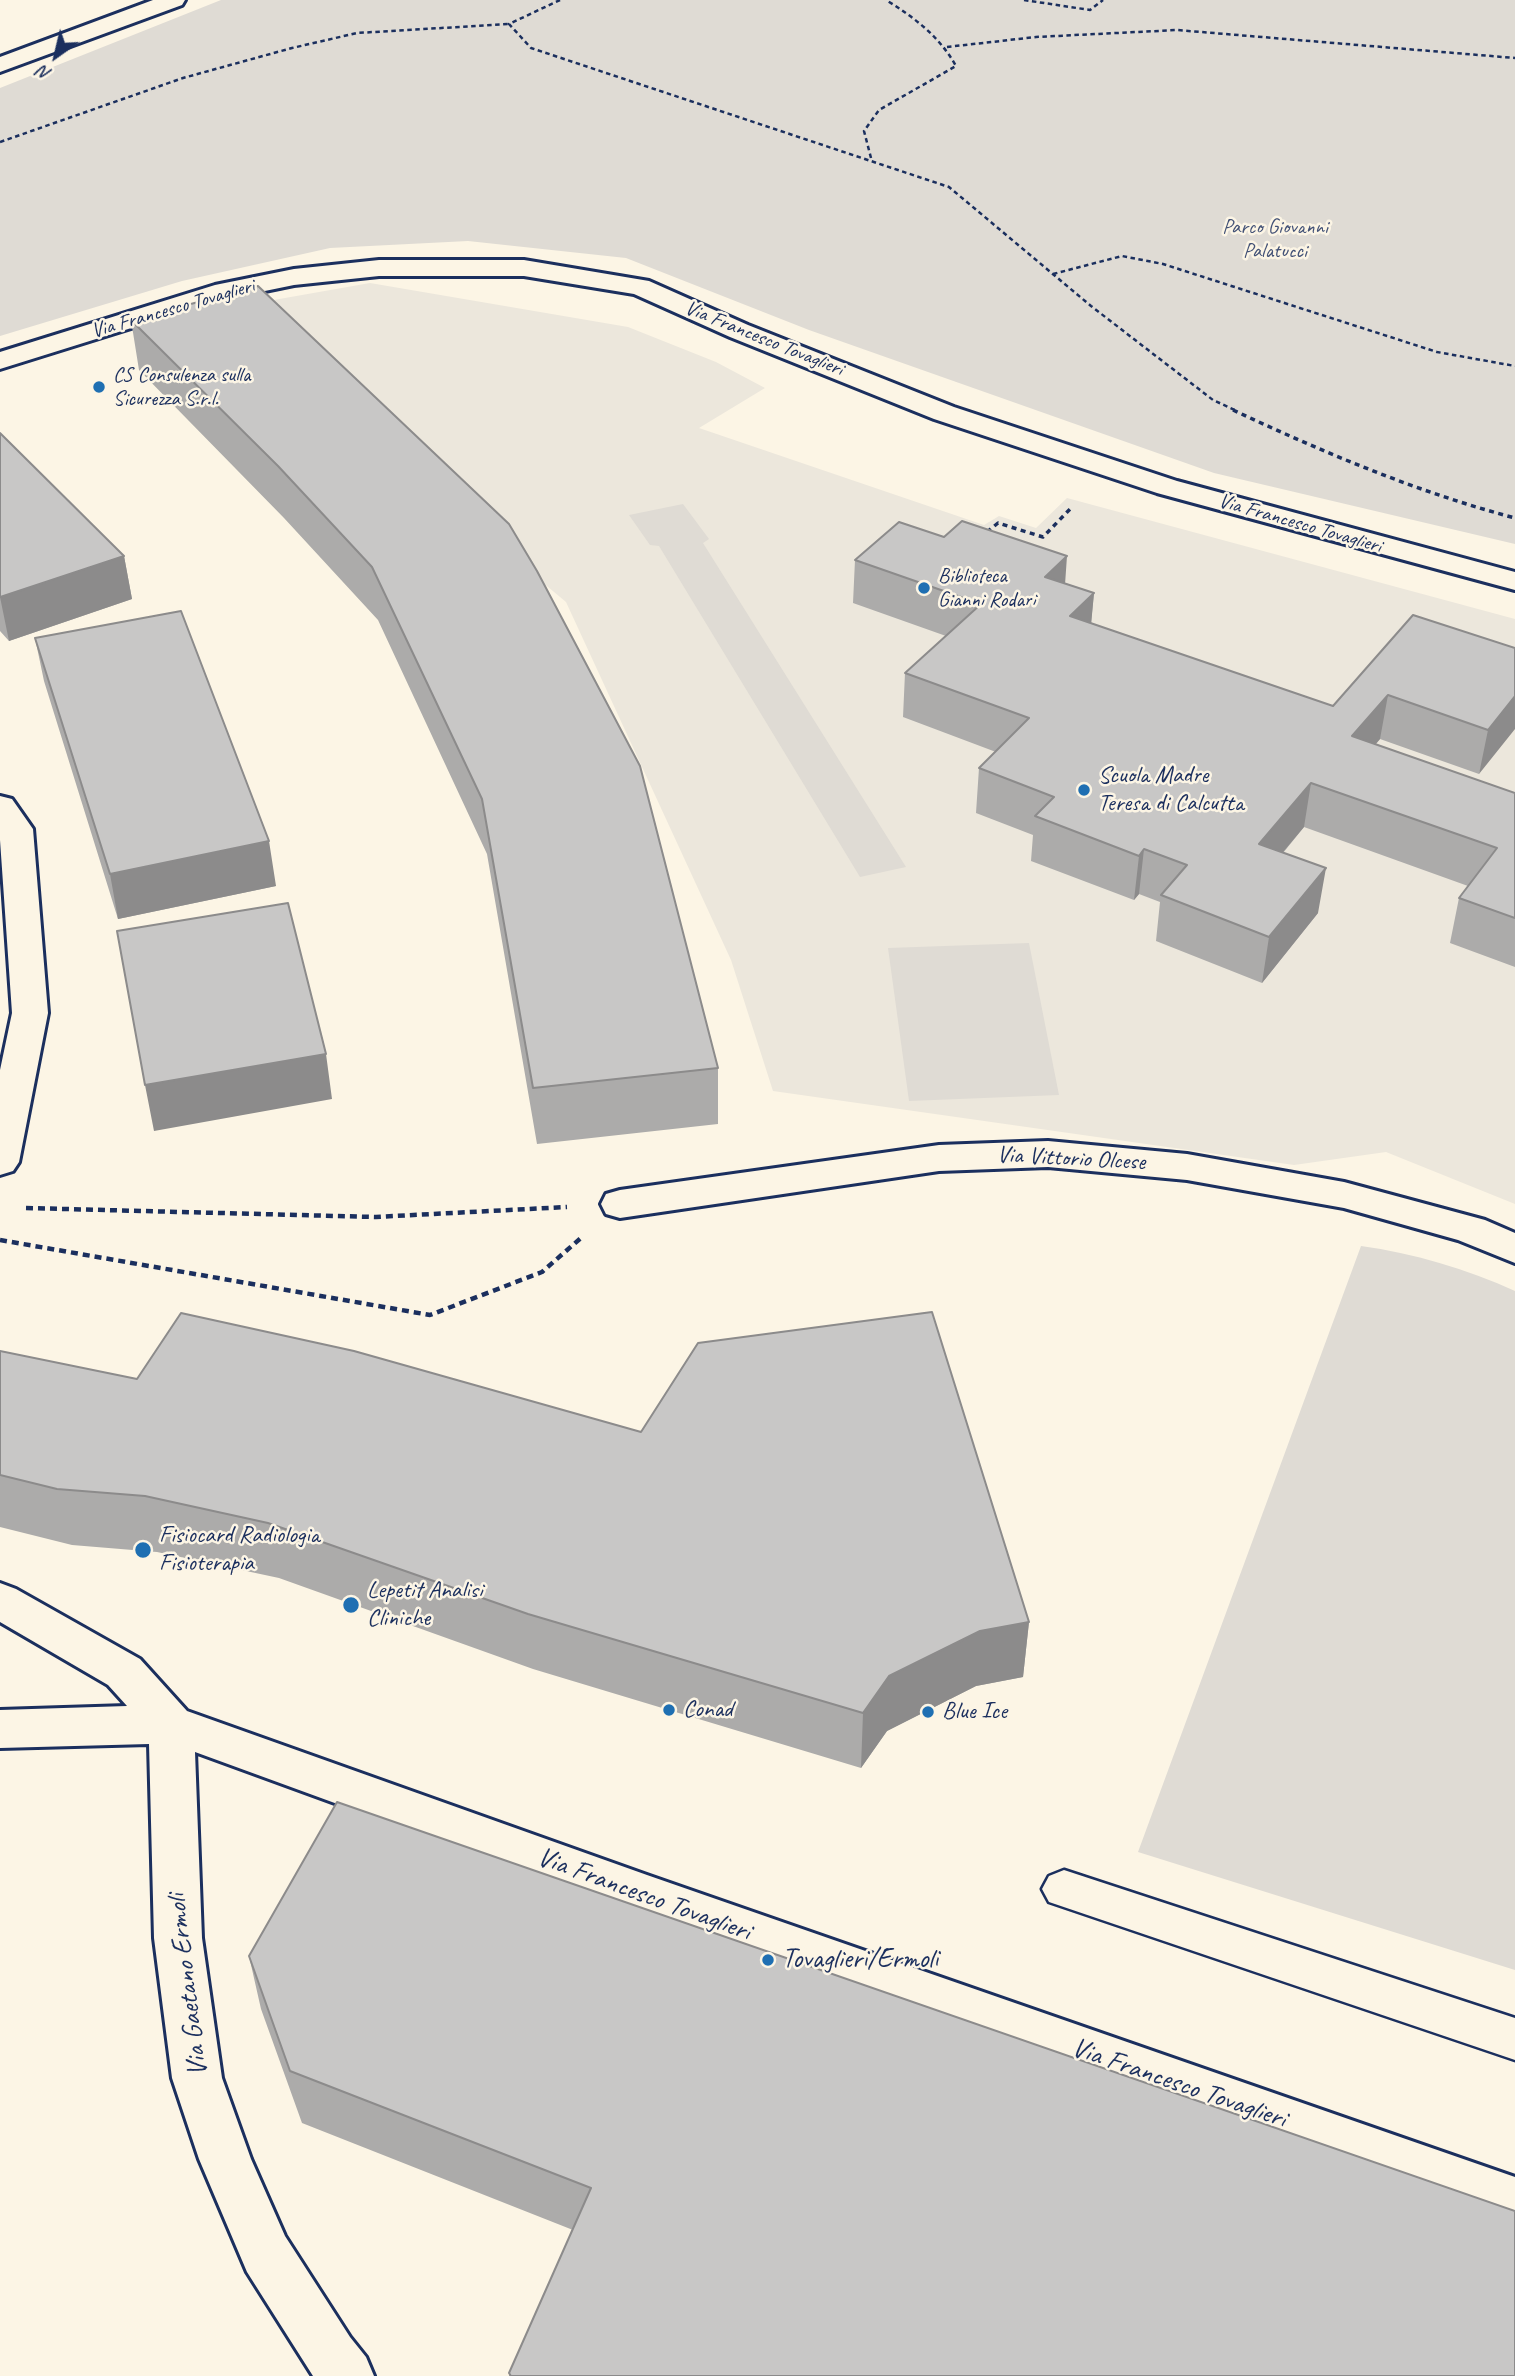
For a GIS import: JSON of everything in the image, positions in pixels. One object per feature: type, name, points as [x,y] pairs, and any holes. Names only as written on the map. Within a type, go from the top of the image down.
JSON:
[{"type":"street","points":[[0,65],[174,0]]},
{"type":"street","name":"Via Francesco Tovaglieri","points":[[0,361],[215,293],[294,277],[379,268],[524,268],[640,287],[739,331],[944,413],[1167,487],[1515,581]]},
{"type":"street","points":[[0,806],[16,829],[30,1013],[0,1162]]},
{"type":"street","name":"Via Vittorio Olcese","points":[[620,1204],[939,1158],[1048,1154],[1187,1167],[1344,1195],[1471,1230],[1515,1250]]},
{"type":"street","points":[[0,1601],[124,1672],[171,1724]]},
{"type":"street","points":[[0,1729],[171,1724]]},
{"type":"street","name":"Via Francesco Tovaglieri","points":[[171,1724],[673,1905],[1515,2202]]},
{"type":"street","name":"Via Gaetano Ermoli","points":[[171,1724],[178,1938],[197,2078],[225,2159],[266,2254],[331,2356],[347,2376]]},
{"type":"lane","points":[[1064,1889],[1515,2039]]},
{"type":"path","points":[[0,142],[183,78],[292,48],[357,33],[509,24],[560,0]]},
{"type":"path","points":[[871,159],[864,131],[878,110],[956,66],[947,47],[921,21],[886,0]]},
{"type":"path","points":[[1024,0],[1090,10],[1103,0]]},
{"type":"path","points":[[509,24],[531,48],[573,64],[871,159],[910,176],[949,187],[1052,274],[1213,400],[1323,452],[1459,503],[1515,518]]},
{"type":"path","points":[[947,47],[1036,37],[1177,30],[1515,58]]},
{"type":"path","points":[[1052,274],[1122,256],[1153,262],[1437,352],[1515,366]]},
{"type":"path","points":[[987,532],[998,523],[1043,537],[1073,506]]},
{"type":"path","points":[[14,1207],[376,1217],[620,1204]]},
{"type":"path","points":[[0,1240],[430,1315],[542,1272],[620,1204]]},
{"type":"shaded area","name":"Scuola Madre Teresa di Calcutta","points":[[370,283],[628,327],[716,362],[765,388],[699,428],[984,525],[999,516],[1036,528],[1067,498],[1515,619],[1515,1204],[1386,1152],[1294,1165],[773,1091],[731,960],[566,602],[217,310]]},
{"type":"green space","name":"Parco Giovanni Palatucci","points":[[221,0],[1515,0],[1515,544],[1214,473],[809,330],[626,258],[468,241],[330,248],[182,281],[0,336],[0,88]]},
{"type":"green space","points":[[683,504],[709,539],[703,543],[906,867],[860,877],[659,546],[650,545],[629,515]]},
{"type":"green space","points":[[1029,943],[1059,1095],[909,1101],[888,948]]},
{"type":"green space","points":[[1361,1246],[1440,1263],[1515,1291],[1515,1970],[1138,1852]]},
{"type":"building","points":[[258,286],[509,524],[537,571],[640,766],[718,1068],[533,1088],[482,799],[372,567],[278,466],[131,320]]},
{"type":"building","points":[[0,433],[124,556],[0,597]]},
{"type":"building","points":[[962,521],[1067,556],[1045,577],[1094,593],[1070,616],[1333,706],[1413,615],[1515,648],[1515,696],[1488,730],[1388,695],[1352,736],[1515,793],[1515,918],[1459,898],[1497,848],[1311,783],[1259,844],[1326,868],[1269,937],[1161,895],[1187,865],[1144,849],[1139,856],[1035,816],[1054,797],[979,768],[1029,718],[905,673],[981,604],[855,560],[899,522],[944,537]]},
{"type":"building","points":[[181,611],[269,841],[110,874],[35,638]]},
{"type":"building","points":[[288,903],[326,1054],[145,1085],[117,931]]},
{"type":"building","points":[[932,1312],[1029,1622],[980,1631],[889,1676],[863,1713],[528,1614],[268,1523],[145,1496],[57,1489],[0,1475],[0,1351],[137,1379],[181,1313],[354,1351],[641,1432],[698,1343]]},
{"type":"building","points":[[337,1802],[1515,2211],[1515,2376],[511,2376],[509,2373],[591,2188],[290,2071],[249,1956]]},
{"type":"place","name":"CS Consulenza sulla Sicurezza S.r.l.","points":[[99,387]]},
{"type":"place","name":"Biblioteca Gianni Rodari","points":[[924,588]]},
{"type":"place","name":"Scuola Madre Teresa di Calcutta","points":[[1084,790]]},
{"type":"place","name":"Fisiocard Radiologia Fisioterapia","points":[[143,1550]]},
{"type":"place","name":"Lepetit Analisi Cliniche","points":[[351,1605]]},
{"type":"place","name":"Conad","points":[[669,1710]]},
{"type":"place","name":"Blue Ice","points":[[928,1712]]},
{"type":"place","name":"Tovaglieri/Ermoli","points":[[768,1960]]}]
